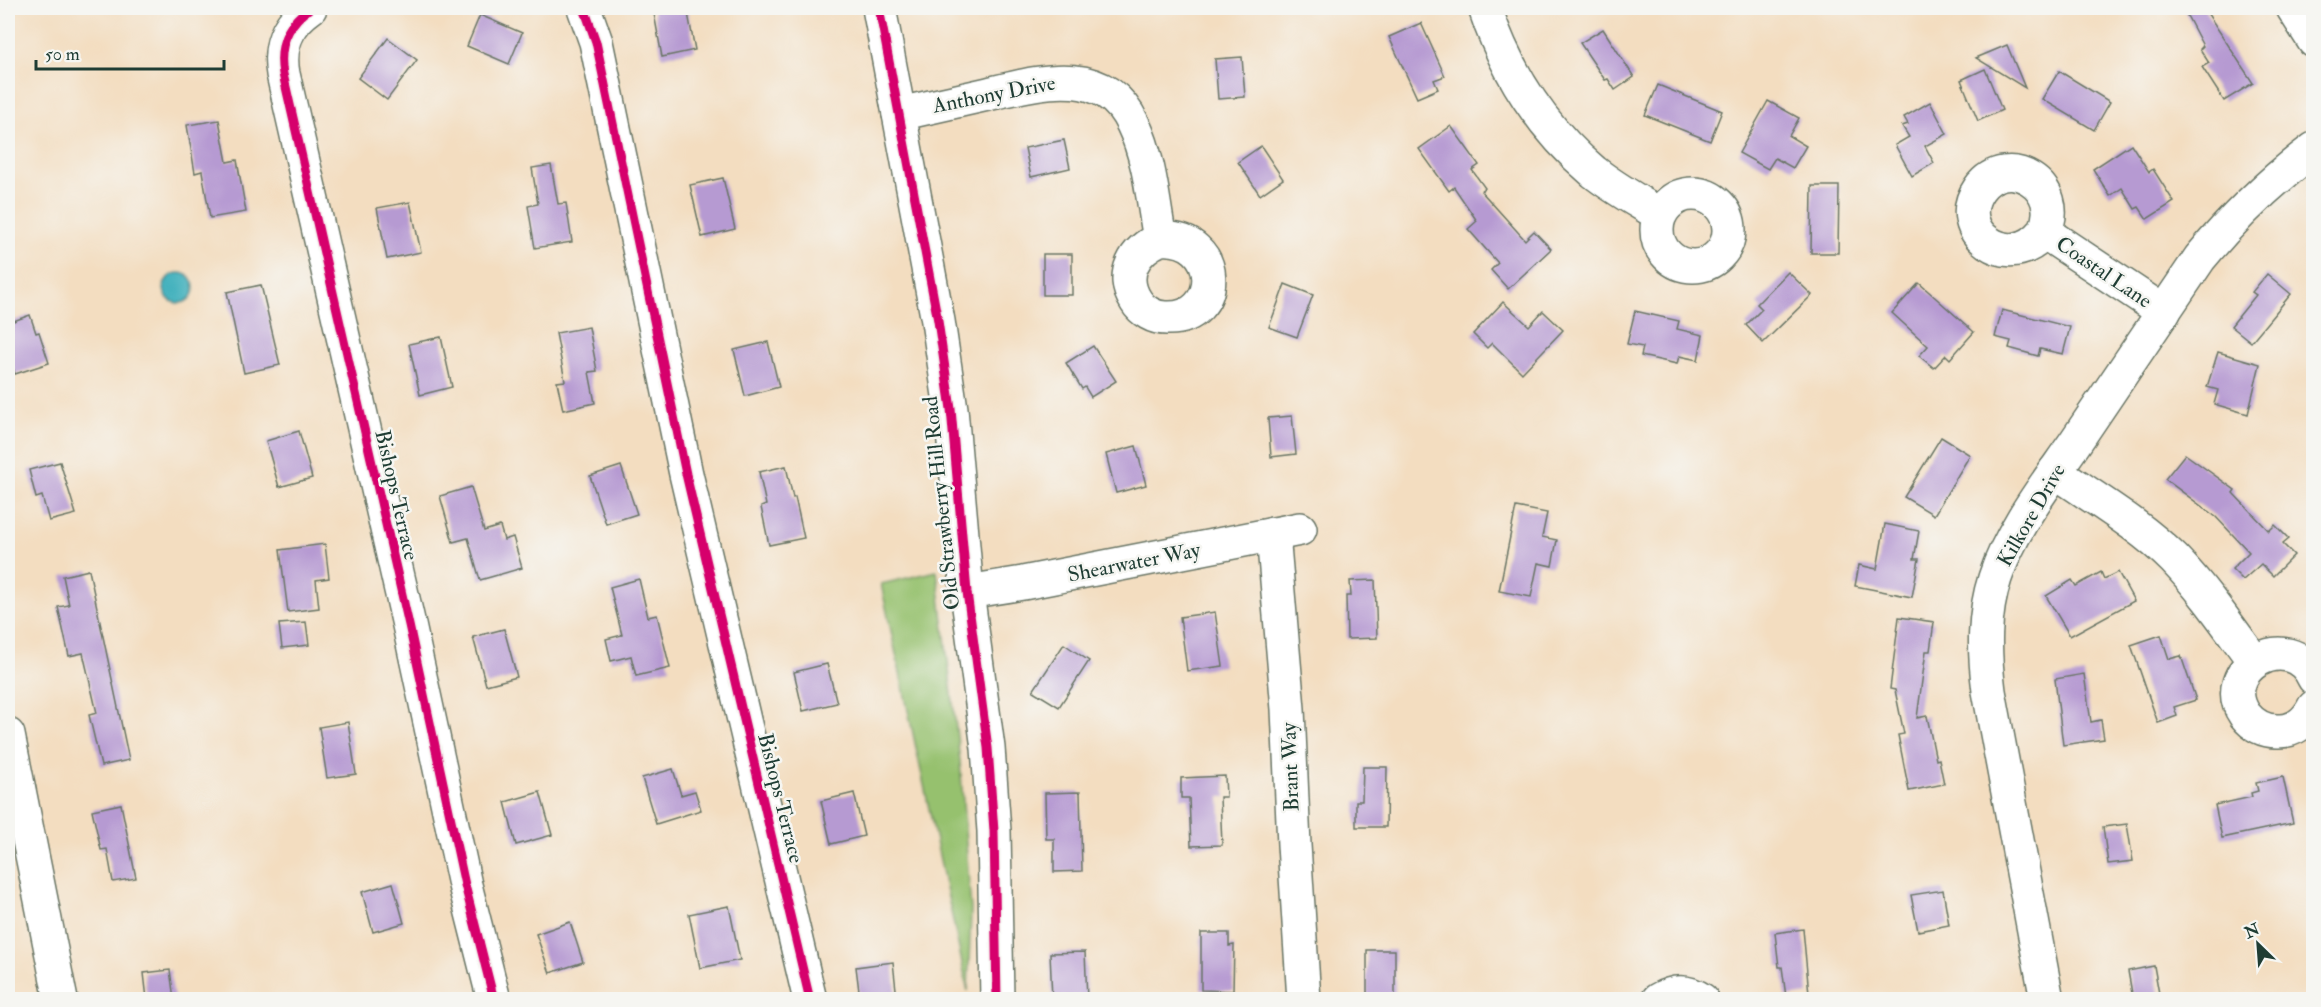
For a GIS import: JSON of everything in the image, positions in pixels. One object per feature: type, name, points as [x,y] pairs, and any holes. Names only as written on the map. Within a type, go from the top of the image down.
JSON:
[{"type":"street","name":"Bishops Terrace","points":[[310,8],[291,25],[280,58],[409,625],[465,885],[494,999]]},
{"type":"street","name":"Bishops Terrace","points":[[584,8],[596,42],[686,474],[810,999]]},
{"type":"street","name":"Old Strawberry Hill Road","points":[[879,8],[942,343],[951,409],[967,592],[988,748],[994,831],[997,999]]},
{"type":"street","points":[[1485,8],[1512,72],[1530,102],[1548,124],[1594,172],[1660,215]]},
{"type":"street","points":[[2293,8],[2313,41]]},
{"type":"street","name":"Anthony Drive","points":[[899,114],[1057,80],[1086,83],[1099,88],[1119,105],[1133,124],[1144,158],[1160,239]]},
{"type":"street","name":"Kilkore Drive","points":[[2047,999],[1989,691],[1985,659],[1985,630],[1993,585],[2008,548],[2023,520],[2200,258],[2267,186],[2313,149]]},
{"type":"street","name":"Coastal Lane","points":[[2044,232],[2164,312]]},
{"type":"street","points":[[2055,471],[2148,537],[2174,559],[2200,589],[2254,661]]},
{"type":"street","name":"Shearwater Way","points":[[967,592],[1287,531]]},
{"type":"street","name":"Brant Way","points":[[1287,531],[1288,709],[1304,999]]},
{"type":"street","points":[[2313,678],[2302,662],[2287,655],[2270,654],[2254,661],[2241,680],[2239,695],[2243,710],[2252,722],[2274,731],[2289,730],[2303,722],[2313,707]]},
{"type":"street","points":[[8,735],[61,999]]},
{"type":"street","points":[[1659,999],[1667,995],[1682,993],[1702,999]]},
{"type":"green space","points":[[937,571],[960,761],[971,910],[968,991],[881,584]]},
{"type":"water","points":[[179,273],[190,277],[194,288],[190,299],[179,303],[168,299],[164,288],[168,277]]},
{"type":"building","points":[[653,8],[687,8],[695,50],[662,57]]},
{"type":"building","points":[[2183,8],[2204,8],[2253,83],[2224,101],[2202,67],[2209,63],[2200,49],[2203,46]]},
{"type":"building","points":[[480,15],[522,33],[509,64],[467,46]]},
{"type":"building","points":[[1421,23],[1445,76],[1434,80],[1438,89],[1417,98],[1389,37]]},
{"type":"building","points":[[1603,29],[1634,77],[1615,90],[1608,79],[1605,80],[1580,43]]},
{"type":"building","points":[[388,38],[417,60],[387,100],[358,78]]},
{"type":"building","points":[[2007,45],[2025,88],[1976,58]]},
{"type":"building","points":[[1242,57],[1245,97],[1218,99],[1215,59]]},
{"type":"building","points":[[1985,69],[2002,110],[1978,121],[1961,80]]},
{"type":"building","points":[[2059,71],[2110,102],[2094,130],[2042,99]]},
{"type":"building","points":[[1658,85],[1722,111],[1710,141],[1645,115]]},
{"type":"building","points":[[1768,101],[1799,118],[1789,136],[1806,146],[1793,168],[1775,158],[1768,169],[1739,153]]},
{"type":"building","points":[[1930,102],[1947,134],[1925,146],[1934,163],[1912,176],[1895,145],[1909,137],[1902,126],[1908,124],[1904,117]]},
{"type":"building","points":[[219,120],[227,162],[237,160],[246,212],[210,218],[202,171],[195,173],[187,125]]},
{"type":"building","points":[[1451,126],[1479,165],[1472,170],[1485,188],[1481,191],[1525,240],[1534,231],[1551,249],[1508,289],[1491,270],[1498,263],[1468,229],[1477,221],[1454,187],[1449,191],[1419,149]]},
{"type":"building","points":[[1064,140],[1070,168],[1031,177],[1025,148]]},
{"type":"building","points":[[2131,144],[2149,172],[2153,169],[2174,202],[2147,219],[2139,207],[2135,209],[2122,188],[2110,196],[2093,169]]},
{"type":"building","points":[[1261,146],[1283,179],[1260,195],[1238,162]]},
{"type":"building","points":[[551,165],[558,204],[566,203],[572,242],[535,248],[528,206],[538,204],[532,168]]},
{"type":"building","points":[[723,178],[735,229],[702,237],[690,185]]},
{"type":"building","points":[[1812,186],[1839,186],[1838,253],[1811,253]]},
{"type":"building","points":[[410,202],[421,252],[387,259],[377,208]]},
{"type":"building","points":[[1043,254],[1072,254],[1072,295],[1043,295]]},
{"type":"building","points":[[1788,272],[1812,295],[1763,343],[1746,325],[1762,309],[1757,304]]},
{"type":"building","points":[[2267,274],[2291,294],[2251,342],[2231,326],[2256,295],[2252,292]]},
{"type":"building","points":[[1919,283],[1974,332],[1950,359],[1946,355],[1934,368],[1919,356],[1928,346],[1892,313]]},
{"type":"building","points":[[1285,284],[1313,295],[1297,337],[1269,327]]},
{"type":"building","points":[[261,285],[280,365],[244,373],[227,292]]},
{"type":"building","points":[[1503,302],[1529,326],[1543,311],[1563,330],[1522,373],[1492,343],[1487,348],[1473,334]]},
{"type":"building","points":[[2002,310],[2070,327],[2063,354],[2040,349],[2038,356],[2009,348],[2011,341],[1995,337]]},
{"type":"building","points":[[1635,311],[1679,321],[1677,329],[1703,335],[1698,360],[1679,356],[1677,364],[1641,356],[1643,347],[1627,344]]},
{"type":"building","points":[[30,315],[36,333],[39,332],[49,363],[15,374],[8,353],[8,323]]},
{"type":"building","points":[[589,327],[597,371],[589,372],[595,403],[563,410],[557,382],[565,381],[556,333]]},
{"type":"building","points":[[441,337],[452,387],[420,395],[409,344]]},
{"type":"building","points":[[768,342],[779,387],[745,396],[734,350]]},
{"type":"building","points":[[1093,346],[1116,381],[1091,397],[1085,387],[1082,389],[1066,363]]},
{"type":"building","points":[[2218,352],[2260,364],[2248,414],[2214,404],[2218,390],[2207,387]]},
{"type":"building","points":[[1292,416],[1296,454],[1271,457],[1268,418]]},
{"type":"building","points":[[299,431],[312,478],[279,487],[266,441]]},
{"type":"building","points":[[1941,437],[1970,455],[1934,515],[1904,497]]},
{"type":"building","points":[[1136,446],[1146,485],[1116,493],[1106,454]]},
{"type":"building","points":[[2185,454],[2235,490],[2233,493],[2269,531],[2275,525],[2289,539],[2283,544],[2294,555],[2273,576],[2261,564],[2243,580],[2232,569],[2249,552],[2216,517],[2165,479]]},
{"type":"building","points":[[60,462],[76,514],[49,521],[42,496],[36,498],[29,470]]},
{"type":"building","points":[[621,466],[637,514],[606,524],[590,476]]},
{"type":"building","points":[[786,466],[804,538],[769,545],[761,507],[766,505],[759,472]]},
{"type":"building","points":[[471,487],[484,531],[500,526],[504,540],[513,537],[522,568],[480,580],[468,538],[453,542],[440,496]]},
{"type":"building","points":[[1516,507],[1547,513],[1542,537],[1557,540],[1552,566],[1538,563],[1531,597],[1499,591]]},
{"type":"building","points":[[1885,524],[1919,531],[1914,559],[1919,559],[1912,597],[1855,586],[1859,565],[1877,569]]},
{"type":"building","points":[[325,544],[329,578],[316,580],[319,608],[288,612],[280,550]]},
{"type":"building","points":[[89,570],[129,760],[101,766],[89,715],[97,713],[83,653],[69,656],[58,607],[69,605],[63,576]]},
{"type":"building","points":[[2101,572],[2104,579],[2118,572],[2134,601],[2070,636],[2046,596],[2072,580],[2076,586]]},
{"type":"building","points":[[639,579],[648,617],[657,615],[670,668],[636,676],[631,656],[611,661],[606,639],[622,635],[610,587]]},
{"type":"building","points":[[1375,580],[1377,638],[1347,639],[1346,596],[1351,596],[1350,581]]},
{"type":"building","points":[[1215,612],[1223,666],[1187,671],[1180,617]]},
{"type":"building","points":[[1899,617],[1934,622],[1930,651],[1926,651],[1917,718],[1927,716],[1936,760],[1939,759],[1944,784],[1909,791],[1898,735],[1904,734],[1895,690],[1890,689]]},
{"type":"building","points":[[306,622],[309,645],[282,648],[279,624]]},
{"type":"building","points":[[504,629],[517,677],[486,685],[473,637]]},
{"type":"building","points":[[2161,635],[2169,659],[2181,656],[2196,700],[2174,707],[2177,716],[2158,723],[2131,645]]},
{"type":"building","points":[[1064,644],[1089,661],[1059,707],[1033,691]]},
{"type":"building","points":[[827,664],[837,703],[803,711],[794,672]]},
{"type":"building","points":[[2084,674],[2091,722],[2101,720],[2104,739],[2063,745],[2055,679]]},
{"type":"building","points":[[348,722],[356,774],[327,778],[319,727]]},
{"type":"building","points":[[1363,767],[1387,767],[1386,827],[1356,827],[1356,801],[1362,801]]},
{"type":"building","points":[[673,769],[681,795],[695,791],[701,810],[656,824],[642,778]]},
{"type":"building","points":[[1225,776],[1226,797],[1220,797],[1222,845],[1191,846],[1189,798],[1181,798],[1181,778]]},
{"type":"building","points":[[2283,777],[2293,823],[2222,838],[2215,805],[2252,797],[2251,793],[2258,791],[2256,783]]},
{"type":"building","points":[[540,792],[552,835],[516,845],[505,802]]},
{"type":"building","points":[[1080,792],[1082,871],[1054,872],[1054,839],[1046,839],[1045,793]]},
{"type":"building","points":[[854,793],[864,836],[831,844],[821,801]]},
{"type":"building","points":[[121,804],[136,878],[113,882],[107,849],[101,850],[92,810]]},
{"type":"building","points":[[2127,824],[2133,861],[2108,864],[2103,827]]},
{"type":"building","points":[[393,883],[404,923],[373,932],[362,892]]},
{"type":"building","points":[[1943,890],[1949,925],[1918,931],[1911,895]]},
{"type":"building","points":[[729,906],[740,960],[700,968],[689,914]]},
{"type":"building","points":[[570,922],[583,962],[550,973],[536,934]]},
{"type":"building","points":[[1803,929],[1809,994],[1786,997],[1782,967],[1779,967],[1775,933]]},
{"type":"building","points":[[1201,933],[1229,933],[1229,946],[1234,945],[1233,991],[1201,990]]},
{"type":"building","points":[[1367,950],[1395,950],[1395,999],[1367,999]]},
{"type":"building","points":[[1085,952],[1087,999],[1052,999],[1050,953]]},
{"type":"building","points":[[893,962],[897,999],[860,999],[856,967]]},
{"type":"building","points":[[2154,966],[2160,999],[2133,999],[2128,971]]},
{"type":"building","points":[[170,970],[174,999],[147,999],[144,973]]},
{"type":"cycle path","points":[[310,8],[295,21],[286,36],[282,54],[283,74],[409,625],[465,885],[494,1000]]},
{"type":"cycle path","points":[[584,8],[596,42],[686,474],[810,1000]]},
{"type":"cycle path","points":[[879,8],[938,321],[951,409],[967,592],[988,748],[994,831],[997,1000]]}]
